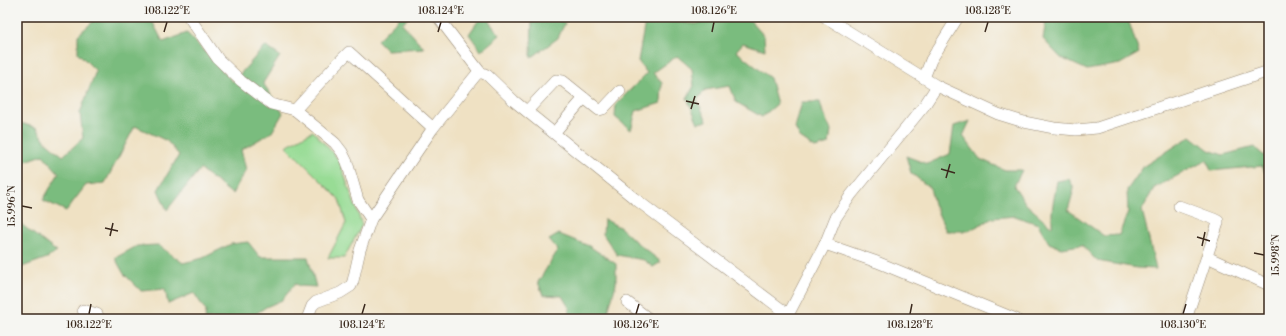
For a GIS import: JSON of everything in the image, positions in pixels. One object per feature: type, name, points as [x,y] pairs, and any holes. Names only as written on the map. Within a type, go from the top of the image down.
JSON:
[{"type":"street","points":[[190,17],[218,59],[241,81],[271,104],[295,110],[335,143],[347,162],[358,200],[371,219]]},
{"type":"street","points":[[438,17],[480,72],[487,75],[514,101],[634,198],[788,317],[825,244],[835,220],[851,195],[924,106],[937,86]]},
{"type":"street","points":[[825,17],[937,86],[998,114],[1024,122],[1054,128],[1076,130],[1097,128],[1269,71]]},
{"type":"street","points":[[924,78],[931,60],[958,17]]},
{"type":"street","points":[[295,110],[349,52],[433,128]]},
{"type":"street","points":[[307,319],[312,306],[316,302],[340,293],[350,286],[353,280],[360,250],[371,219],[433,128],[480,72]]},
{"type":"street","points":[[527,111],[556,80],[563,81],[597,109],[601,110],[620,90]]},
{"type":"street","points":[[554,133],[584,98]]},
{"type":"street","points":[[1179,206],[1218,221],[1186,319]]},
{"type":"street","points":[[825,244],[877,262],[1016,319]]},
{"type":"street","points":[[1207,257],[1269,285]]},
{"type":"street","points":[[627,302],[649,319]]},
{"type":"street","points":[[84,310],[97,314],[98,319]]},
{"type":"green space","points":[[98,17],[150,17],[163,42],[187,33],[233,82],[265,46],[280,56],[263,83],[283,113],[272,132],[241,150],[246,170],[232,194],[200,169],[167,210],[158,190],[179,155],[167,141],[135,126],[105,183],[86,185],[66,211],[43,200],[59,173],[43,155],[26,161],[17,159],[17,122],[37,128],[46,142],[63,156],[83,138],[80,113],[96,71],[78,53],[78,35]]},
{"type":"green space","points":[[400,17],[409,17],[402,23],[424,48],[387,50],[377,40]]},
{"type":"green space","points":[[481,17],[491,17],[489,22],[500,35],[481,51],[469,34]]},
{"type":"green space","points":[[532,17],[552,17],[565,23],[558,38],[531,58]]},
{"type":"green space","points":[[639,17],[668,17],[668,21],[696,24],[716,17],[747,17],[764,36],[765,50],[743,43],[736,51],[770,78],[777,104],[762,117],[736,102],[730,86],[705,90],[697,100],[707,121],[698,123],[687,98],[694,86],[692,69],[677,56],[653,73],[662,83],[661,103],[636,111],[631,130],[615,117],[616,104],[647,73],[638,61],[645,22]]},
{"type":"green space","points":[[1043,17],[1130,17],[1128,19],[1139,53],[1120,64],[1087,70],[1061,58],[1043,39],[1046,20]]},
{"type":"green space","points":[[802,102],[820,102],[823,113],[831,130],[829,144],[815,148],[800,138],[795,128]]},
{"type":"green space","points":[[970,121],[963,136],[980,159],[1005,170],[1022,170],[1014,186],[1026,204],[1052,227],[1052,210],[1057,181],[1069,179],[1074,189],[1068,210],[1104,236],[1119,235],[1128,212],[1127,190],[1144,166],[1191,136],[1209,150],[1223,155],[1254,147],[1269,160],[1269,181],[1262,166],[1211,171],[1207,160],[1154,188],[1142,210],[1156,269],[1137,268],[1097,261],[1082,245],[1061,248],[1049,243],[1038,224],[1015,216],[993,218],[968,231],[946,231],[934,204],[930,188],[911,173],[906,156],[927,164],[950,154],[954,126]]},
{"type":"green space","points":[[313,131],[339,160],[362,225],[344,258],[328,258],[346,223],[339,199],[286,146]]},
{"type":"green space","points":[[17,216],[22,225],[57,252],[47,258],[22,267],[17,278]]},
{"type":"green space","points":[[604,219],[621,228],[661,262],[653,267],[644,260],[617,255],[603,234]]},
{"type":"green space","points":[[559,234],[589,246],[616,264],[616,284],[606,319],[567,319],[570,309],[562,296],[543,295],[538,282],[558,250],[549,240]]},
{"type":"green space","points":[[248,242],[260,257],[308,257],[316,287],[300,286],[295,284],[282,300],[266,307],[248,319],[205,319],[206,311],[194,293],[168,304],[165,289],[141,291],[124,274],[115,258],[137,246],[158,245],[183,263],[203,258],[231,244]]},
{"type":"green space","points":[[485,315],[528,318],[547,316],[547,319],[482,319]]}]
